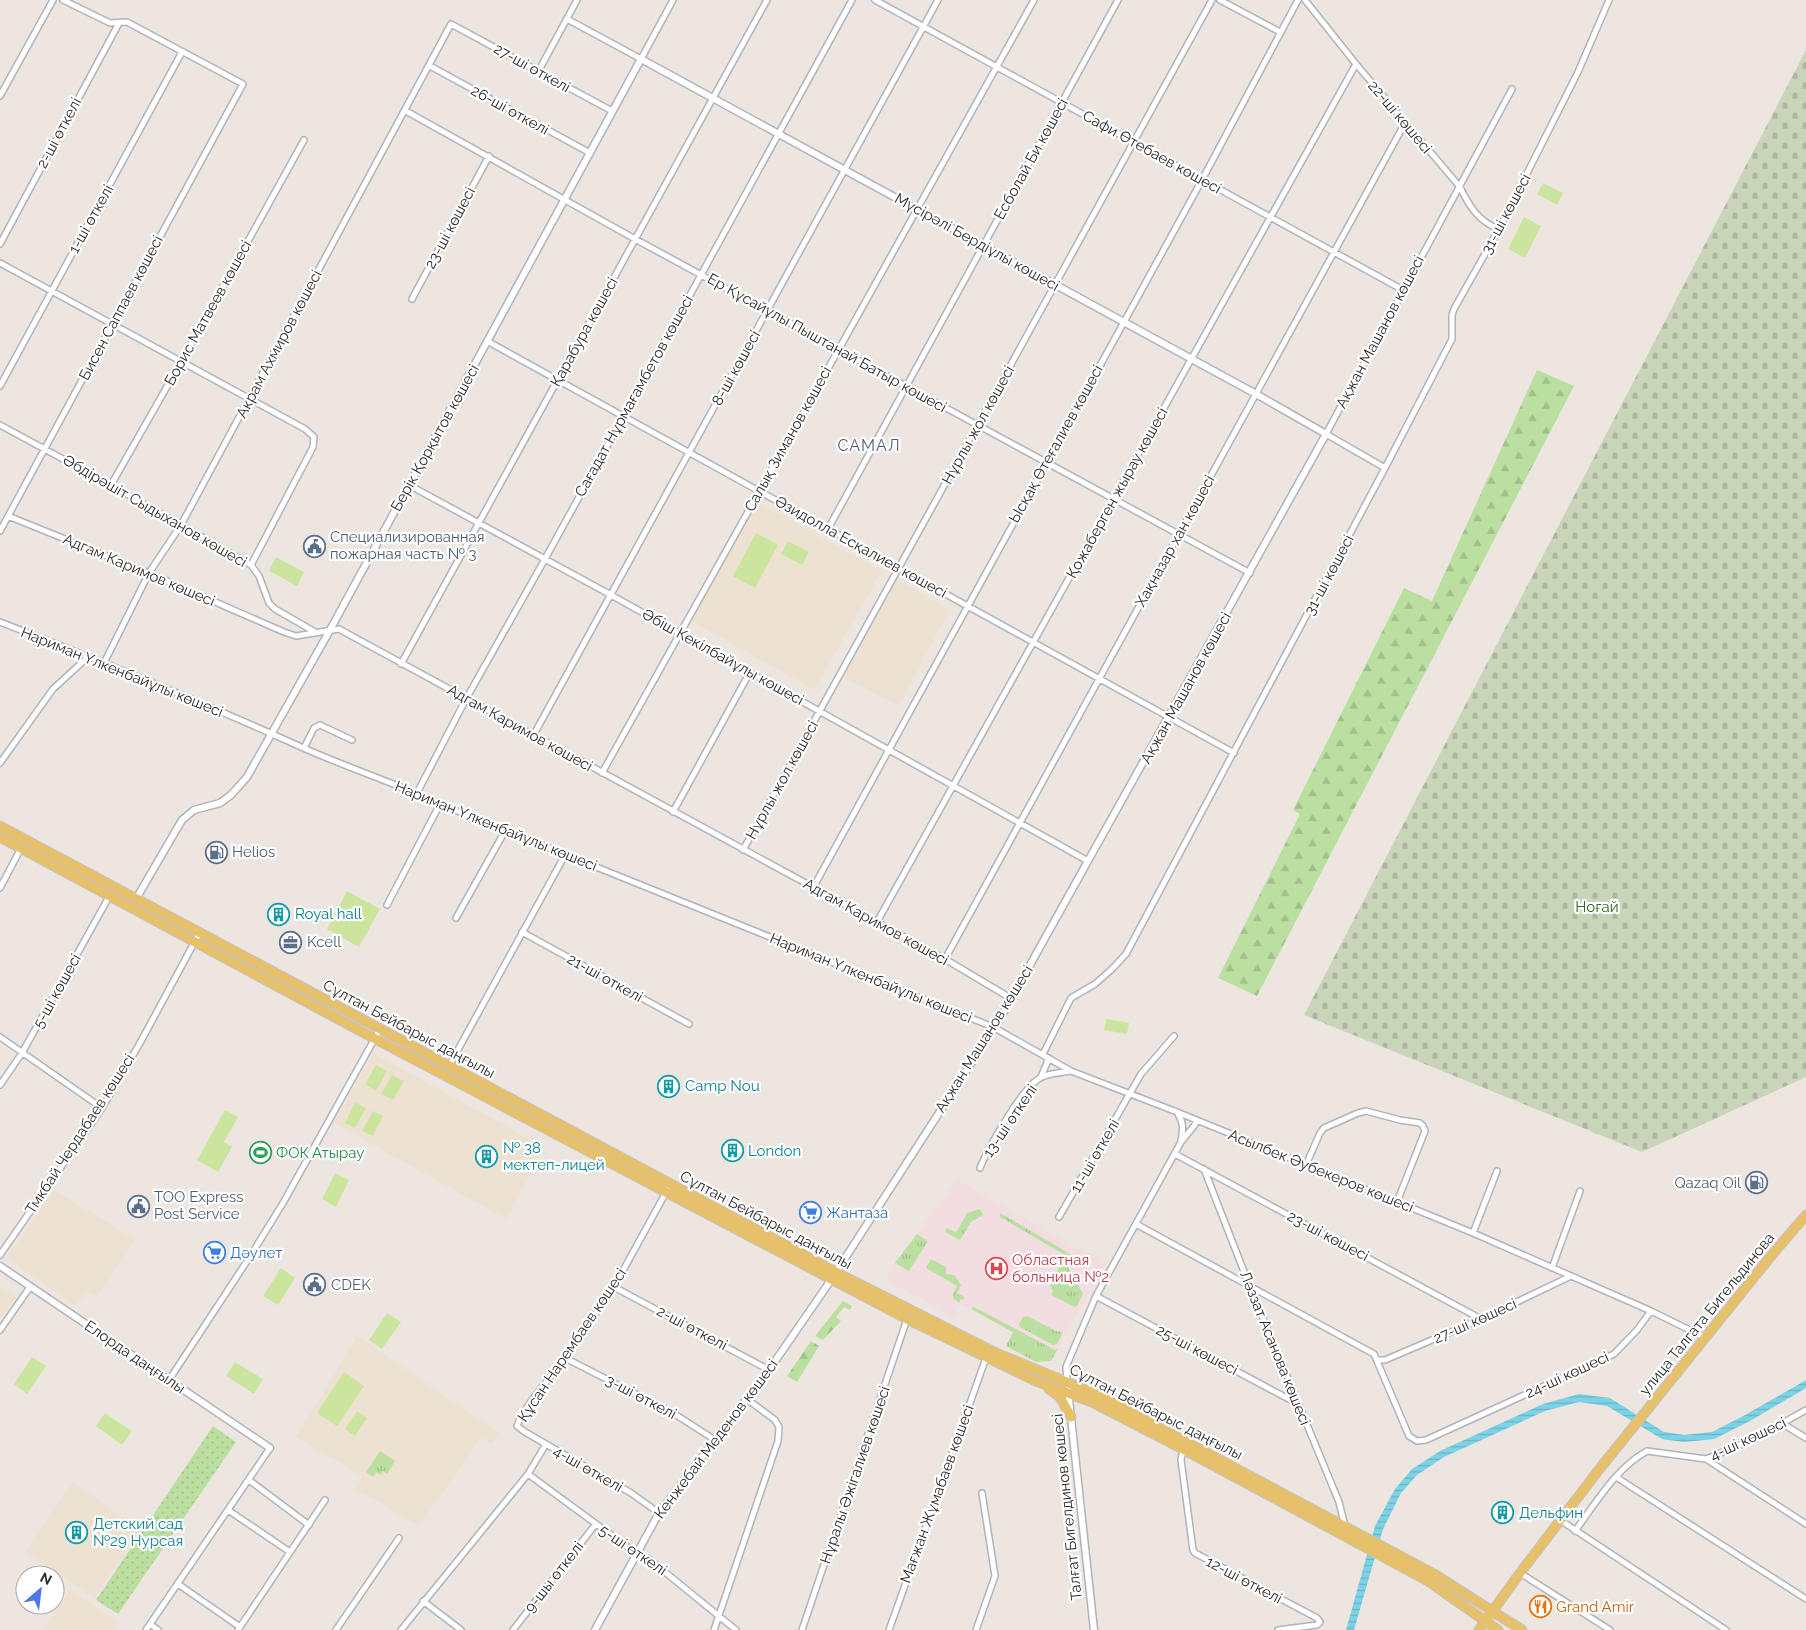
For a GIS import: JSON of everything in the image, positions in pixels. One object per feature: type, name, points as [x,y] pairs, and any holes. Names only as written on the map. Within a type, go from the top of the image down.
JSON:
[{"type":"main road","name":"Сұлтан Бейбарыс даңғылы","points":[[0,826],[449,1066],[668,1188]]},
{"type":"main road","name":"Сұлтан Бейбарыс даңғылы","points":[[0,837],[375,1038],[742,1227],[833,1276],[907,1320],[986,1358],[1092,1402],[1183,1449],[1428,1581],[1469,1610],[1480,1628]]},
{"type":"main road","name":"улица Талгата Бигельдинова","points":[[1560,1520],[1771,1256],[1806,1215]]},
{"type":"main road","name":"Сұлтан Бейбарыс даңғылы","points":[[833,1276],[996,1352],[1098,1395],[1434,1574],[1522,1630]]},
{"type":"main road","points":[[1036,1380],[1060,1397],[1071,1417]]},
{"type":"main road","points":[[1480,1628],[1560,1520]]},
{"type":"main road","points":[[1478,1602],[1490,1604],[1501,1599]]},
{"type":"main road","points":[[1501,1599],[1499,1609],[1502,1617]]},
{"type":"main road","points":[[1480,1628],[1498,1630]]},
{"type":"street","points":[[0,96],[53,0]]},
{"type":"street","points":[[63,0],[110,23],[128,22],[182,52]]},
{"type":"street","points":[[538,72],[577,0]]},
{"type":"street","name":"Берік Қорқытов көшесі","points":[[136,899],[182,820],[194,810],[220,803],[231,795],[247,777],[330,630],[673,0]]},
{"type":"street","name":"Қарабура көшесі","points":[[401,664],[767,0]]},
{"type":"street","name":"Сағадат Нұрмағамбетов көшесі","points":[[417,793],[466,699],[852,0]]},
{"type":"street","name":"Сафи Өтебаев көшесі","points":[[875,0],[1403,290]]},
{"type":"street","name":"8-шi көшесi","points":[[533,736],[938,0]]},
{"type":"street","name":"Салық Зиманов көшесі","points":[[602,773],[1034,0]]},
{"type":"street","name":"Есболай Би көшесі","points":[[828,529],[1118,0]]},
{"type":"street","name":"Нұрлы жол көшесі","points":[[743,850],[1212,0]]},
{"type":"street","points":[[1220,0],[1280,32]]},
{"type":"street","name":"Ысқақ Өтеғалиев көшесі","points":[[813,888],[1202,180],[1298,0]]},
{"type":"street","name":"22-ші көшесі","points":[[1305,0],[1460,188],[1470,207],[1492,227],[1500,229]]},
{"type":"street","name":"31-ші көшесі","points":[[1043,1054],[1071,998],[1095,984],[1126,954],[1234,753],[1452,340],[1452,316],[1454,309],[1500,229],[1578,72],[1609,0]]},
{"type":"street","name":"Мүсірәлі Бердіұлы көшесі","points":[[567,19],[1256,394],[1385,468]]},
{"type":"street","name":"2-ші өткелі","points":[[0,244],[119,23]]},
{"type":"street","name":"27-ші өткелі","points":[[451,24],[612,111]]},
{"type":"street","name":"Акрам Ахмиров көшесі","points":[[104,663],[149,573],[181,525],[451,24]]},
{"type":"street","name":"Бисен Саппаев көшесі","points":[[0,531],[242,84],[182,52]]},
{"type":"street","name":"1-ші өткелі","points":[[0,386],[182,52]]},
{"type":"street","name":"Қожаберген жырау көшесі","points":[[877,922],[1356,64]]},
{"type":"street","name":"26-ші өткелі","points":[[430,66],[590,153]]},
{"type":"street","name":"Ақжан Машанов көшесі","points":[[833,1276],[1012,999],[1250,573],[1512,89]]},
{"type":"street","name":"Ер Құсайұлы Пыштанай Батыр көшесі","points":[[406,110],[700,275],[1250,573]]},
{"type":"street","name":"Хақназар хан көшесі","points":[[945,959],[1405,123]]},
{"type":"street","name":"Борис Матвеев көшесі","points":[[111,485],[304,140]]},
{"type":"street","name":"23-шi көшесi","points":[[412,299],[489,156]]},
{"type":"street","points":[[0,263],[250,399],[314,437],[313,446],[251,565]]},
{"type":"street","name":"Әзидолла Есқалиев көшесі","points":[[487,341],[1234,753]]},
{"type":"street","name":"Әбдірәшіт Сыдыханов көшесі","points":[[0,425],[111,485],[251,565],[259,576],[269,602],[275,609],[315,632]]},
{"type":"street","name":"Әбіш Кекілбайұлы көшесі","points":[[409,485],[611,594],[1088,861]]},
{"type":"street","name":"Адгам Каримов көшесі","points":[[8,516],[149,573],[284,632],[296,636],[339,629],[945,959],[1012,999]]},
{"type":"street","name":"Нариман Үлкенбайұлы көшесі","points":[[0,622],[88,656],[505,831],[993,1028]]},
{"type":"street","points":[[0,763],[53,689],[88,656]]},
{"type":"street","points":[[674,812],[750,672]]},
{"type":"street","points":[[304,748],[314,728],[320,725],[352,740]]},
{"type":"street","points":[[387,905],[440,804]]},
{"type":"street","points":[[456,918],[505,831]]},
{"type":"street","points":[[0,888],[22,848]]},
{"type":"street","points":[[449,1066],[565,855]]},
{"type":"street","name":"5-ші көшесі","points":[[0,1085],[22,1052],[110,895]]},
{"type":"street","name":"Тмкбай Чердабаев көшесі","points":[[0,1255],[102,1108],[140,1043],[200,932]]},
{"type":"street","name":"21-ші өткелі","points":[[522,932],[689,1024]]},
{"type":"street","name":"Асылбек Әубекеров көшесі","points":[[993,1028],[1071,1071],[1177,1112],[1473,1233],[1651,1311]]},
{"type":"street","points":[[169,1380],[251,1255],[380,1030]]},
{"type":"street","name":"11-ші өткелі","points":[[1059,1217],[1141,1074],[1174,1036]]},
{"type":"street","points":[[0,1037],[102,1108]]},
{"type":"street","points":[[1041,1077],[1049,1058]]},
{"type":"street","name":"13-ші өткелі","points":[[980,1168],[986,1153],[1028,1087],[1041,1077],[1071,1071]]},
{"type":"street","points":[[1306,1165],[1324,1128],[1358,1113],[1366,1111],[1420,1123],[1425,1131],[1397,1202]]},
{"type":"street","points":[[1177,1112],[1182,1120],[1181,1142]]},
{"type":"street","points":[[1067,1382],[1066,1367],[1096,1296],[1181,1142],[1197,1121]]},
{"type":"street","name":"23-ші көшесі","points":[[1175,1154],[1481,1319]]},
{"type":"street","name":"Ләззат Асанова көшесі","points":[[1204,1169],[1339,1502],[1345,1526]]},
{"type":"street","points":[[1473,1233],[1497,1171]]},
{"type":"street","name":"Құсан Нарембаев көшесі","points":[[517,1426],[532,1400],[565,1358],[614,1287],[668,1188]]},
{"type":"street","points":[[1552,1268],[1580,1191]]},
{"type":"street","points":[[1136,1224],[1374,1354],[1377,1360]]},
{"type":"street","name":"Елорда даңғылы","points":[[0,1266],[270,1448]]},
{"type":"street","name":"Кенжебай Меденов көшесі","points":[[595,1630],[659,1513],[769,1370],[833,1276]]},
{"type":"street","name":"27-ші көшесі","points":[[1377,1360],[1385,1360],[1481,1319],[1571,1276]]},
{"type":"street","points":[[0,1330],[30,1287]]},
{"type":"street","name":"2-ші өткелі","points":[[614,1287],[769,1370]]},
{"type":"street","name":"25-ші көшесі","points":[[1096,1296],[1298,1404]]},
{"type":"street","points":[[1651,1311],[1706,1338]]},
{"type":"street","name":"24-ші көшесі","points":[[1377,1360],[1408,1436],[1418,1441],[1426,1440],[1614,1354],[1637,1330],[1651,1311]]},
{"type":"street","name":"Нұралы Әжiгалиев көшесi","points":[[802,1630],[907,1320]]},
{"type":"street","name":"3-ші өткелі","points":[[565,1358],[673,1413],[715,1440]]},
{"type":"street","name":"Мағжан Жұмабаев көшесі","points":[[889,1630],[986,1358]]},
{"type":"street","name":"Талғат Бигелдинов көшесі","points":[[1067,1382],[1094,1630]]},
{"type":"street","points":[[714,1630],[778,1442],[778,1427],[775,1420],[747,1399]]},
{"type":"street","name":"4-ші көшесі","points":[[1575,1531],[1616,1477],[1639,1456],[1648,1452],[1706,1459],[1752,1440],[1806,1410]]},
{"type":"street","points":[[1783,1424],[1806,1438]]},
{"type":"street","name":"4-ші өткелі","points":[[517,1426],[632,1494],[659,1513]]},
{"type":"street","points":[[401,1630],[528,1474],[546,1444]]},
{"type":"street","points":[[146,1630],[270,1448]]},
{"type":"street","name":"12-ші өткелі","points":[[1183,1449],[1182,1460],[1193,1550],[1195,1553],[1317,1618],[1320,1622],[1318,1625],[1278,1630]]},
{"type":"street","points":[[1706,1459],[1806,1524]]},
{"type":"street","name":"5-ші өткелі","points":[[528,1474],[595,1525],[637,1554],[649,1559],[736,1630]]},
{"type":"street","points":[[1616,1477],[1806,1599]]},
{"type":"street","points":[[249,1480],[309,1525]]},
{"type":"street","points":[[976,1630],[995,1576],[982,1493]]},
{"type":"street","points":[[178,1584],[239,1628],[325,1500]]},
{"type":"street","points":[[228,1510],[290,1552]]},
{"type":"street","points":[[1560,1520],[1726,1630]]},
{"type":"street","name":"9-шы өткелі","points":[[513,1630],[595,1525]]},
{"type":"street","points":[[336,1630],[399,1538]]},
{"type":"street","points":[[1520,1573],[1610,1630]]},
{"type":"street","points":[[423,1601],[461,1630]]},
{"type":"street","points":[[150,1624],[158,1630]]},
{"type":"shaded area","points":[[757,501],[882,571],[814,690],[690,620]]},
{"type":"shaded area","points":[[896,579],[950,610],[898,706],[842,676]]},
{"type":"shaded area","points":[[373,1053],[544,1147],[506,1219],[334,1123]]},
{"type":"shaded area","name":"Областная больница №2","points":[[957,1180],[1105,1264],[1051,1361],[1036,1362],[1006,1346],[1013,1332],[961,1304],[954,1317],[891,1283],[887,1273]]},
{"type":"shaded area","points":[[54,1190],[135,1239],[97,1297],[87,1291],[75,1306],[6,1258]]},
{"type":"shaded area","points":[[0,1286],[16,1297],[0,1320]]},
{"type":"shaded area","points":[[357,1336],[500,1433],[492,1444],[481,1438],[419,1526],[356,1489],[362,1476],[296,1437]]},
{"type":"shaded area","points":[[73,1482],[141,1530],[94,1598],[65,1579],[65,1565],[44,1565],[25,1552]]},
{"type":"shaded area","points":[[70,1590],[118,1622],[113,1630],[43,1630],[53,1615],[65,1615],[65,1597]]},
{"type":"green space","name":"Ноғай","points":[[1806,50],[1806,1077],[1642,1152],[1304,1015]]},
{"type":"green space","points":[[1543,183],[1563,193],[1557,205],[1537,194]]},
{"type":"green space","points":[[1524,217],[1541,226],[1525,258],[1508,249]]},
{"type":"green space","points":[[1537,370],[1574,386],[1257,996],[1218,978],[1300,814],[1293,810],[1404,588],[1432,601]]},
{"type":"green space","points":[[756,533],[778,545],[755,588],[733,576]]},
{"type":"green space","points":[[788,541],[809,552],[802,565],[781,554]]},
{"type":"green space","points":[[276,557],[304,572],[297,586],[269,571]]},
{"type":"green space","points":[[347,891],[380,909],[359,947],[327,929]]},
{"type":"green space","points":[[1106,1019],[1129,1023],[1127,1034],[1104,1030]]},
{"type":"green space","points":[[376,1065],[387,1071],[376,1091],[365,1084]]},
{"type":"green space","points":[[392,1075],[404,1081],[393,1100],[381,1094]]},
{"type":"green space","points":[[355,1102],[366,1108],[355,1128],[345,1123]]},
{"type":"green space","points":[[225,1110],[238,1117],[224,1142],[232,1147],[218,1172],[197,1160]]},
{"type":"green space","points":[[373,1111],[383,1116],[373,1136],[362,1131]]},
{"type":"green space","points":[[335,1173],[349,1180],[336,1207],[322,1199]]},
{"type":"green space","points":[[980,1209],[983,1215],[971,1222],[960,1240],[945,1232],[947,1228],[956,1233],[967,1213]]},
{"type":"green space","points":[[1000,1213],[1072,1255],[1070,1258],[1000,1217]]},
{"type":"green space","points":[[917,1234],[928,1241],[909,1271],[895,1263]]},
{"type":"green space","points":[[931,1259],[946,1267],[946,1274],[954,1275],[961,1285],[957,1293],[965,1297],[959,1303],[953,1298],[957,1286],[926,1268]]},
{"type":"green space","points":[[1068,1263],[1067,1266],[1083,1294],[1075,1307],[1051,1295],[1053,1291],[1050,1285],[1061,1264]]},
{"type":"green space","points":[[281,1268],[295,1278],[278,1305],[263,1296]]},
{"type":"green space","points":[[843,1301],[852,1306],[850,1310],[844,1307],[836,1317],[841,1321],[823,1340],[815,1336]]},
{"type":"green space","points":[[974,1307],[1055,1350],[1058,1349],[1051,1361],[1036,1362],[1006,1346],[1013,1332],[971,1309]]},
{"type":"green space","points":[[387,1313],[401,1322],[382,1349],[369,1340]]},
{"type":"green space","points":[[1027,1316],[1056,1331],[1063,1332],[1057,1344],[1053,1345],[1020,1327],[1019,1324],[1023,1317]]},
{"type":"green space","points":[[811,1341],[819,1346],[797,1382],[787,1376]]},
{"type":"green space","points":[[32,1357],[46,1366],[27,1394],[14,1384]]},
{"type":"green space","points":[[235,1362],[263,1379],[254,1394],[226,1376]]},
{"type":"green space","points":[[344,1372],[364,1386],[337,1426],[317,1413]]},
{"type":"green space","points":[[357,1411],[367,1418],[355,1436],[345,1429]]},
{"type":"green space","points":[[105,1413],[132,1431],[122,1445],[96,1426]]},
{"type":"green space","points":[[213,1426],[236,1442],[118,1614],[96,1600]]},
{"type":"green space","points":[[380,1451],[395,1461],[387,1474],[383,1471],[381,1475],[376,1472],[373,1477],[366,1472]]},
{"type":"water","points":[[1806,1380],[1806,1388],[1750,1421],[1714,1439],[1684,1442],[1662,1439],[1607,1406],[1579,1402],[1545,1411],[1444,1457],[1417,1475],[1401,1493],[1383,1529],[1354,1630],[1346,1630],[1375,1526],[1395,1489],[1412,1469],[1440,1451],[1543,1404],[1579,1394],[1610,1398],[1664,1432],[1684,1435],[1712,1432]]},
{"type":"place","name":"Специализированная пожарная часть № 3","points":[[314,546]]},
{"type":"place","name":"Helios","points":[[216,852]]},
{"type":"place","name":"Royal hall","points":[[279,914]]},
{"type":"place","name":"Kcell","points":[[291,942]]},
{"type":"place","name":"Camp Nou","points":[[669,1086]]},
{"type":"place","name":"London","points":[[732,1151]]},
{"type":"place","name":"ФОК Атырау","points":[[260,1153]]},
{"type":"place","name":"№ 38 мектеп-лицей","points":[[487,1157]]},
{"type":"place","name":"Qazaq Oil","points":[[1757,1183]]},
{"type":"place","name":"ТОО Express Post Service","points":[[138,1206]]},
{"type":"place","name":"Жантаза","points":[[810,1213]]},
{"type":"place","name":"Дәулет","points":[[214,1253]]},
{"type":"place","name":"Областная больница №2","points":[[996,1269]]},
{"type":"place","name":"CDEK","points":[[315,1285]]},
{"type":"place","name":"Дельфин","points":[[1503,1513]]},
{"type":"place","name":"Детский сад №29 Нурсая","points":[[77,1533]]},
{"type":"place","name":"Grand Amir","points":[[1540,1607]]},
{"type":"district","name":"САМАЛ","points":[[869,445]]}]
